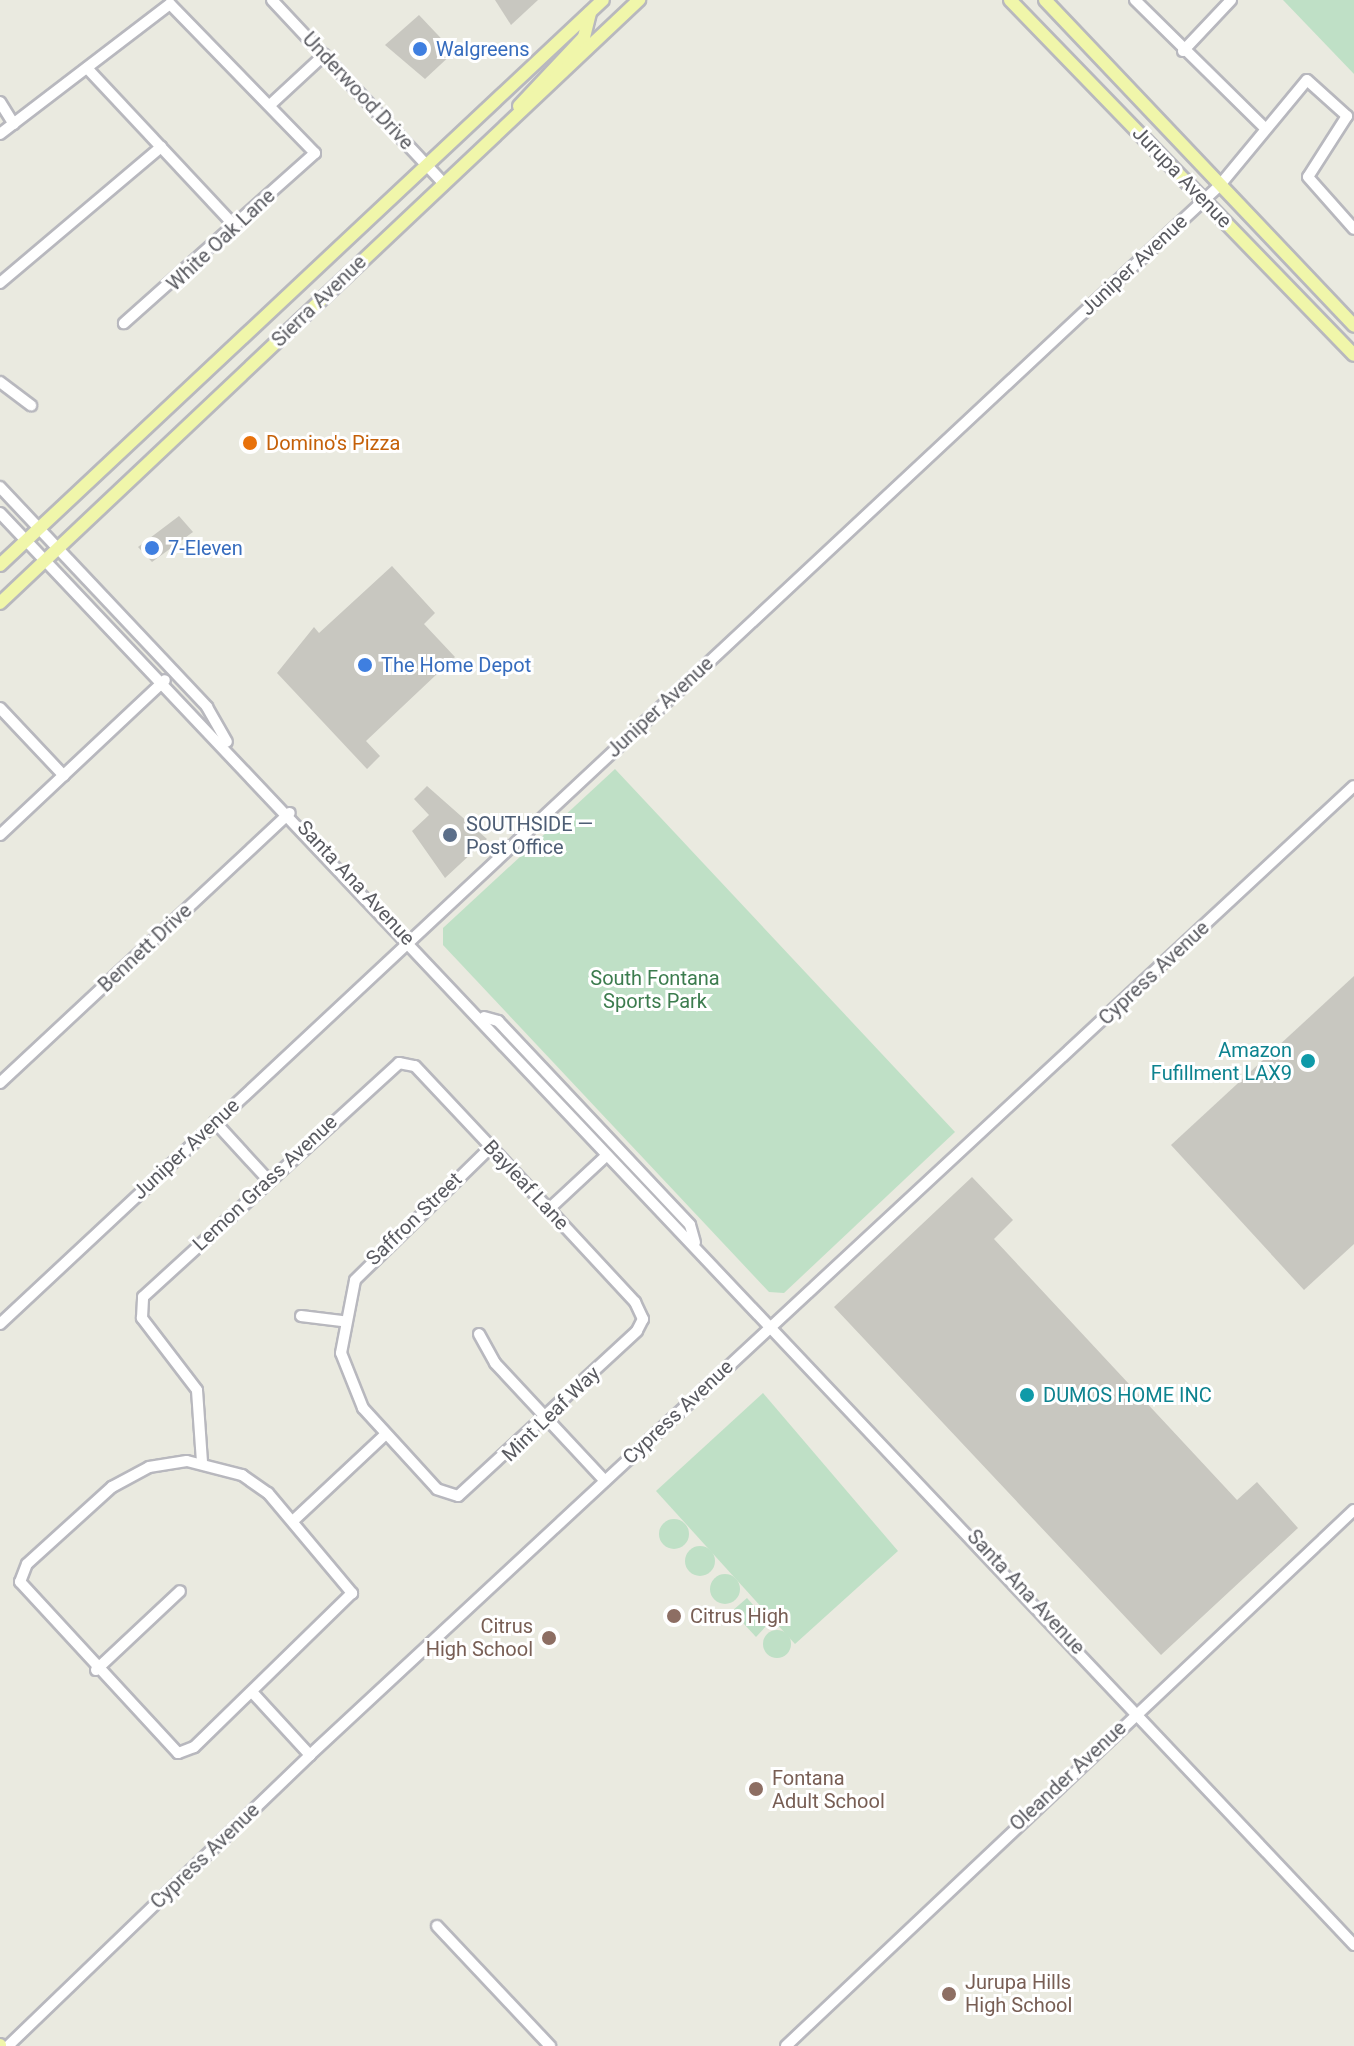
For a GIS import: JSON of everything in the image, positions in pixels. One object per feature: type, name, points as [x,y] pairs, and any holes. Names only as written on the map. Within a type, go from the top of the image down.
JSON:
[{"type":"main road","name":"Sierra Avenue","points":[[0,565],[603,0]]},
{"type":"main road","name":"Sierra Avenue","points":[[0,603],[639,0]]},
{"type":"main road","name":"Jurupa Avenue","points":[[1010,0],[1354,355]]},
{"type":"main road","name":"Jurupa Avenue","points":[[1045,0],[1354,326]]},
{"type":"main road","points":[[511,120],[531,88],[584,37],[590,13]]},
{"type":"street","name":"Underwood Drive","points":[[272,0],[443,183]]},
{"type":"street","points":[[1135,0],[1183,51],[1265,128]]},
{"type":"street","points":[[1183,51],[1231,0]]},
{"type":"street","points":[[0,134],[170,4],[270,105],[324,55]]},
{"type":"street","points":[[87,68],[236,227]]},
{"type":"street","name":"Juniper Avenue","points":[[0,1324],[1220,185],[1307,80],[1347,116],[1308,177],[1354,229]]},
{"type":"street","points":[[0,102],[14,124]]},
{"type":"street","name":"White Oak Lane","points":[[124,323],[236,227],[315,153],[270,105]]},
{"type":"street","points":[[0,283],[161,147]]},
{"type":"street","points":[[0,382],[31,405]]},
{"type":"street","name":"Santa Ana Avenue","points":[[0,487],[207,707],[230,748]]},
{"type":"street","name":"Santa Ana Avenue","points":[[0,513],[162,683],[230,748],[484,1017],[498,1021],[682,1217],[695,1242]]},
{"type":"street","points":[[0,835],[174,672]]},
{"type":"street","points":[[0,708],[64,776]]},
{"type":"street","name":"Cypress Avenue","points":[[8,2046],[310,1755],[1354,786]]},
{"type":"street","name":"Bennett Drive","points":[[0,1083],[290,813]]},
{"type":"street","name":"Santa Ana Avenue","points":[[484,1017],[487,1031],[772,1323],[1138,1710],[1354,1945]]},
{"type":"street","name":"Bayleaf Lane","points":[[399,1063],[415,1066],[635,1302],[643,1319]]},
{"type":"street","name":"Lemon Grass Avenue","points":[[202,1462],[197,1390],[140,1311],[143,1297],[399,1063]]},
{"type":"street","points":[[215,1122],[269,1181]]},
{"type":"street","name":"Saffron Street","points":[[450,1497],[386,1434],[347,1381],[342,1321],[367,1263],[491,1147]]},
{"type":"street","points":[[549,1209],[606,1156]]},
{"type":"street","points":[[301,1316],[342,1321]]},
{"type":"street","name":"Mint Leaf Way","points":[[450,1497],[472,1489],[547,1419],[643,1319]]},
{"type":"street","points":[[479,1334],[547,1419],[605,1481]]},
{"type":"street","points":[[294,1520],[386,1434]]},
{"type":"street","points":[[171,1462],[202,1462],[250,1480],[294,1520],[352,1593],[252,1692],[178,1753],[96,1670],[20,1582],[27,1564],[125,1478],[171,1462]]},
{"type":"street","name":"Oleander Avenue","points":[[786,2046],[1138,1710],[1354,1510]]},
{"type":"street","points":[[96,1670],[180,1591]]},
{"type":"street","points":[[252,1692],[310,1755]]},
{"type":"street","points":[[437,1926],[550,2046]]},
{"type":"green space","points":[[1283,0],[1354,0],[1354,74]]},
{"type":"green space","name":"South Fontana Sports Park","points":[[615,769],[955,1132],[784,1293],[769,1292],[443,945],[443,928]]},
{"type":"green space","points":[[763,1393],[898,1551],[795,1644],[656,1491]]},
{"type":"green space","points":[[674,1519],[680,1520],[688,1528],[688,1540],[680,1548],[674,1549],[668,1548],[660,1540],[659,1534],[660,1528],[668,1520]]},
{"type":"green space","points":[[700,1546],[706,1547],[714,1555],[714,1567],[706,1575],[700,1576],[694,1575],[686,1567],[685,1561],[686,1555],[694,1547]]},
{"type":"green space","points":[[725,1574],[731,1575],[739,1583],[739,1595],[731,1603],[725,1604],[719,1603],[711,1595],[710,1589],[711,1583],[719,1575]]},
{"type":"green space","points":[[747,1598],[769,1623],[756,1637],[732,1611]]},
{"type":"green space","points":[[777,1630],[787,1634],[791,1644],[787,1654],[777,1658],[767,1654],[763,1644],[767,1634]]},
{"type":"building","points":[[495,0],[538,0],[511,25]]},
{"type":"building","name":"Walgreens","points":[[419,15],[454,52],[425,79],[385,45]]},
{"type":"building","points":[[179,516],[193,532],[152,562],[138,547]]},
{"type":"building","name":"The Home Depot","points":[[392,566],[435,613],[424,624],[455,657],[366,741],[380,756],[367,769],[277,673],[314,627],[319,633]]},
{"type":"building","name":"SOUTHSIDE — Post Office","points":[[427,786],[487,839],[445,878],[412,831],[429,815],[414,799]]},
{"type":"building","name":"Amazon Fufillment LAX9","points":[[1354,976],[1354,1244],[1304,1290],[1171,1145]]},
{"type":"building","name":"DUMOS HOME INC","points":[[972,1177],[1013,1220],[994,1239],[1237,1500],[1257,1482],[1298,1528],[1161,1655],[834,1307]]},
{"type":"place","name":"Walgreens","points":[[420,49]]},
{"type":"place","name":"Domino's Pizza","points":[[250,443]]},
{"type":"place","name":"7-Eleven","points":[[152,548]]},
{"type":"place","name":"The Home Depot","points":[[365,665]]},
{"type":"place","name":"SOUTHSIDE — Post Office","points":[[450,835]]},
{"type":"place","name":"Amazon Fufillment LAX9","points":[[1308,1061]]},
{"type":"place","name":"DUMOS HOME INC","points":[[1027,1395]]},
{"type":"place","name":"Citrus High","points":[[674,1616]]},
{"type":"place","name":"Citrus High School","points":[[549,1638]]},
{"type":"place","name":"Fontana Adult School","points":[[756,1789]]},
{"type":"place","name":"Jurupa Hills High School","points":[[949,1994]]}]
